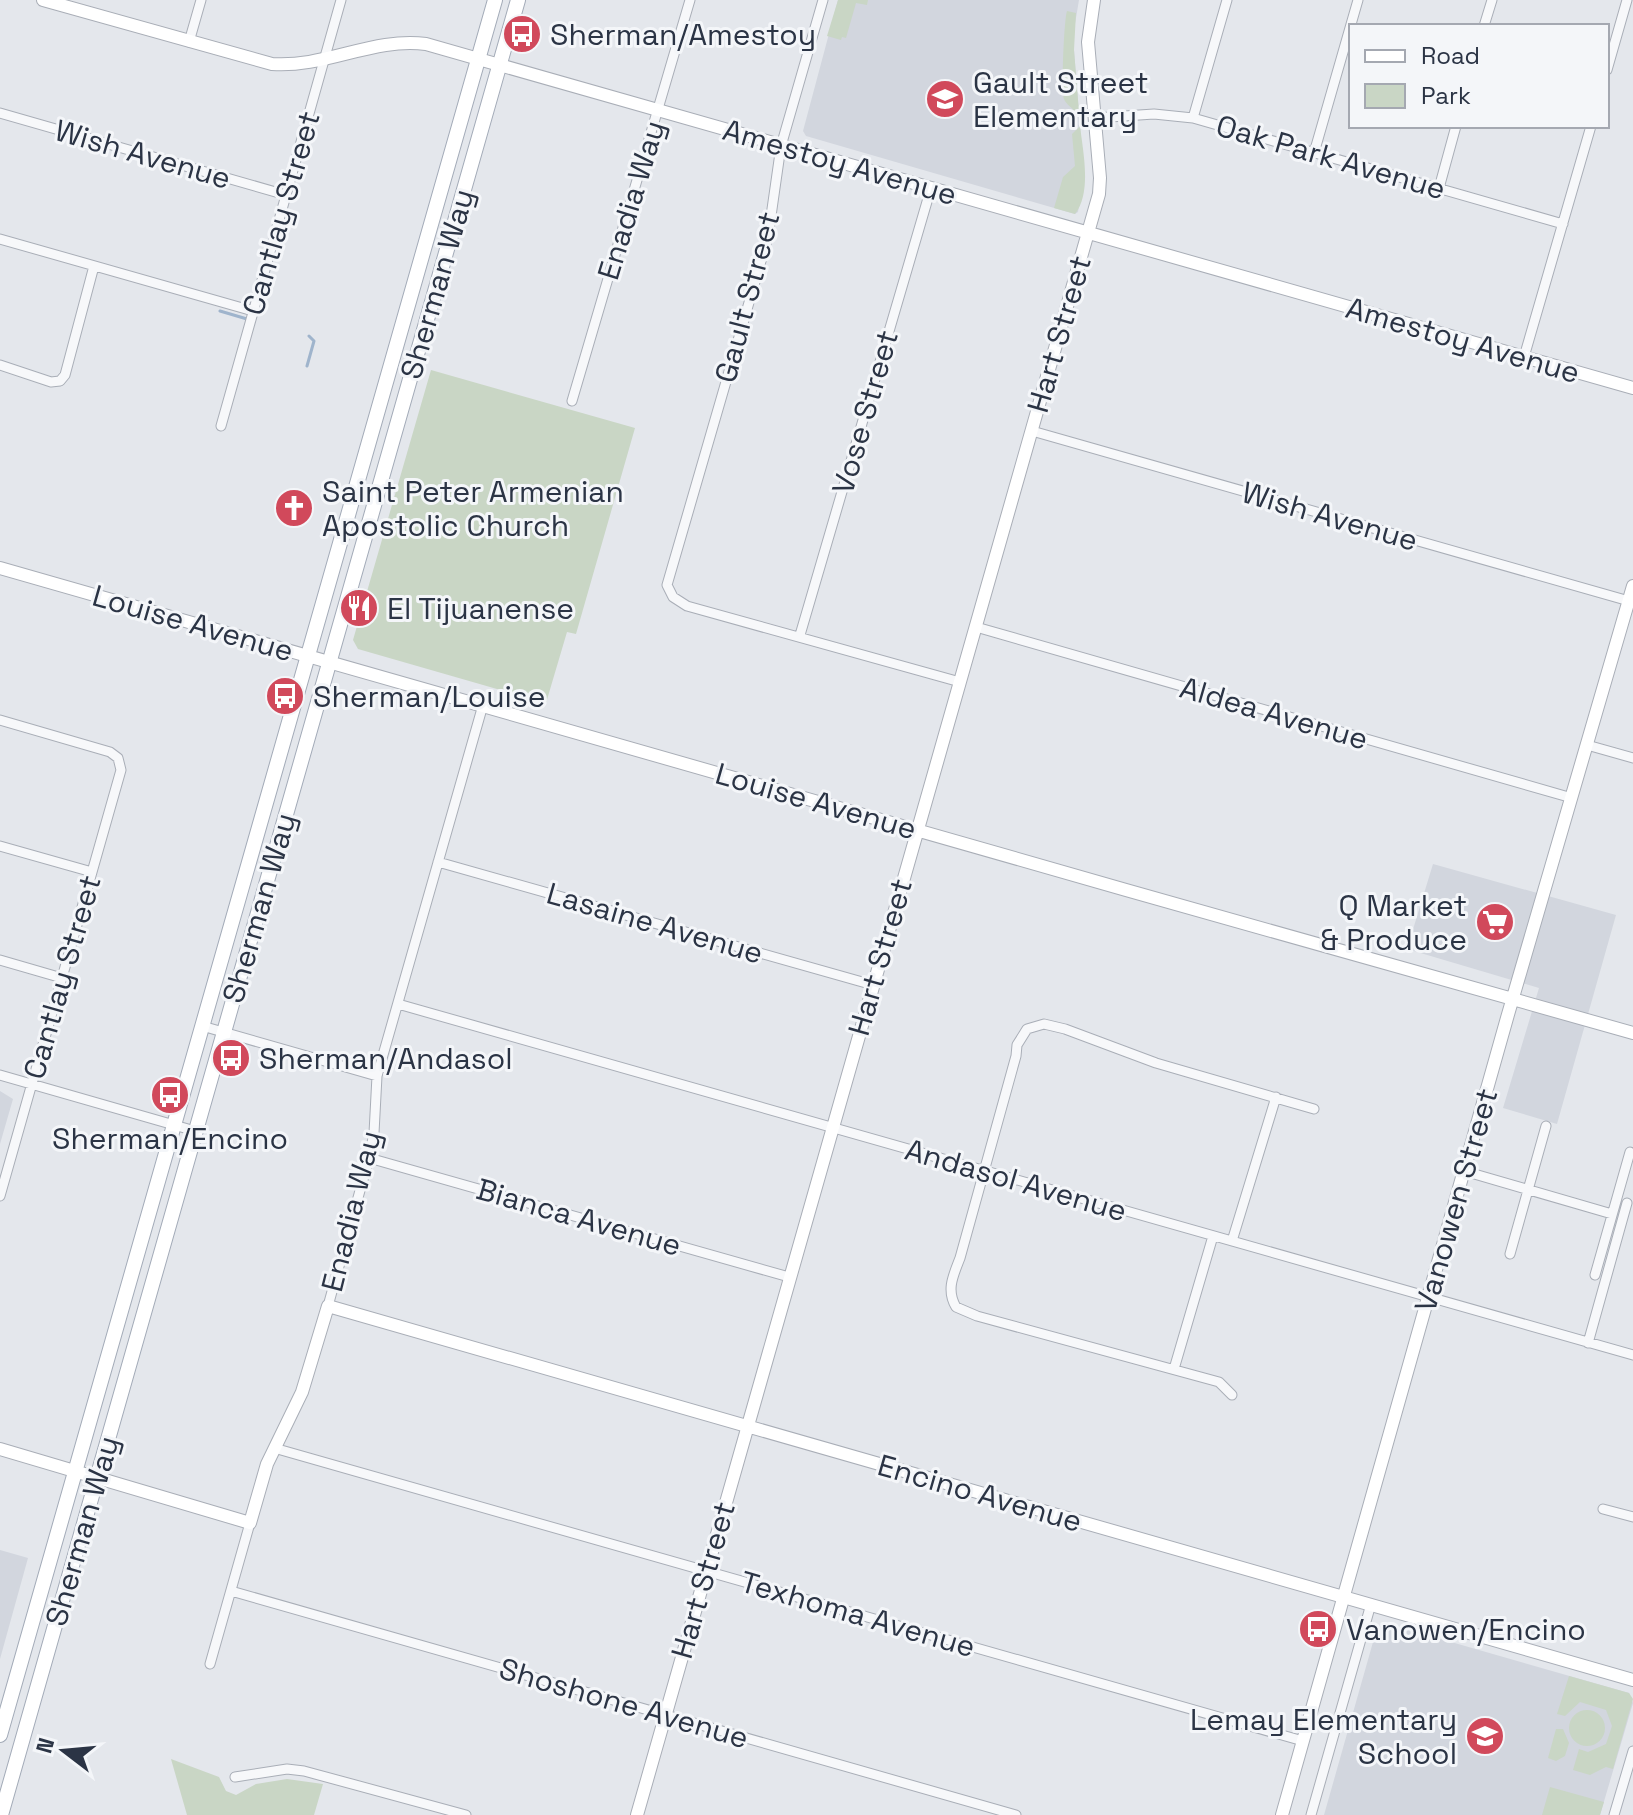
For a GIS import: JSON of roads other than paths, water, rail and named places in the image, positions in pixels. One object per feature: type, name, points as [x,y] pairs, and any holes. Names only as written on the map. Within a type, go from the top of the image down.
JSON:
[{"type":"main road","name":"Sherman Way","points":[[0,1735],[495,0]]},
{"type":"main road","name":"Sherman Way","points":[[1,1815],[518,0]]},
{"type":"street","name":"Amestoy Avenue","points":[[43,0],[264,63],[300,64],[374,46],[413,43],[1633,388]]},
{"type":"street","points":[[189,42],[201,0]]},
{"type":"street","name":"Cantlay Street","points":[[221,426],[341,0]]},
{"type":"street","name":"Enadia Way","points":[[572,401],[690,0]]},
{"type":"street","name":"Gault Street","points":[[800,635],[687,606],[669,592],[667,577],[768,237],[781,146],[823,0]]},
{"type":"street","name":"Hart Street","points":[[637,1815],[1100,186],[1088,42],[1094,0]]},
{"type":"street","points":[[1193,118],[1227,0]]},
{"type":"street","points":[[1351,24],[1358,0]]},
{"type":"street","points":[[1485,24],[1492,0]]},
{"type":"street","points":[[1609,63],[1627,0]]},
{"type":"street","points":[[1314,153],[1349,31]]},
{"type":"street","name":"Wish Avenue","points":[[0,113],[286,195]]},
{"type":"street","name":"Oak Park Avenue","points":[[1095,118],[1154,114],[1193,118],[1563,224]]},
{"type":"street","points":[[1439,188],[1455,128]]},
{"type":"street","points":[[1524,357],[1590,128]]},
{"type":"street","name":"Vose Street","points":[[800,635],[931,188]]},
{"type":"street","points":[[0,239],[253,311]]},
{"type":"street","points":[[0,365],[51,382],[60,381],[65,375],[94,266]]},
{"type":"street","name":"Wish Avenue","points":[[1032,431],[1629,601]]},
{"type":"street","name":"Louise Avenue","points":[[0,568],[1633,1033]]},
{"type":"street","name":"Vanowen Street","points":[[1282,1815],[1633,586]]},
{"type":"street","name":"Aldea Avenue","points":[[976,627],[1572,798]]},
{"type":"street","points":[[800,635],[960,682]]},
{"type":"street","name":"Enadia Way","points":[[210,1664],[267,1464],[302,1392],[328,1306],[369,1158],[374,1133],[377,1076],[483,705]]},
{"type":"street","name":"Cantlay Street","points":[[0,720],[110,752],[118,758],[120,776],[0,1196]]},
{"type":"street","points":[[1587,745],[1633,758]]},
{"type":"street","points":[[0,846],[92,872]]},
{"type":"street","name":"Lasaine Avenue","points":[[438,862],[873,985]]},
{"type":"street","points":[[0,960],[62,978]]},
{"type":"street","name":"Andasol Avenue","points":[[398,1004],[1633,1355]]},
{"type":"street","points":[[1232,1395],[1219,1382],[966,1313],[956,1307],[951,1299],[949,1291],[1017,1045],[1027,1029],[1035,1025],[1054,1026],[1156,1063],[1314,1109]]},
{"type":"street","points":[[202,1026],[377,1076]]},
{"type":"street","points":[[0,1075],[195,1131]]},
{"type":"street","points":[[1232,1241],[1276,1097]]},
{"type":"street","points":[[1510,1254],[1546,1126]]},
{"type":"street","points":[[1595,1275],[1630,1152]]},
{"type":"street","name":"Bianca Avenue","points":[[369,1158],[789,1277]]},
{"type":"street","points":[[1464,1171],[1612,1214]]},
{"type":"street","points":[[1588,1343],[1627,1203]]},
{"type":"street","points":[[1174,1369],[1213,1236]]},
{"type":"street","name":"Encino Avenue","points":[[328,1306],[1633,1680]]},
{"type":"street","name":"Texhoma Avenue","points":[[274,1448],[1303,1741]]},
{"type":"street","points":[[0,1449],[250,1523]]},
{"type":"street","points":[[1603,1509],[1633,1517]]},
{"type":"street","name":"Shoshone Avenue","points":[[231,1591],[1016,1815]]},
{"type":"street","points":[[1311,1815],[1371,1604]]},
{"type":"street","points":[[1614,1815],[1633,1751]]},
{"type":"street","points":[[235,1777],[274,1770],[304,1771],[466,1815]]},
{"type":"waterway","points":[[220,311],[247,319]]},
{"type":"waterway","points":[[307,366],[314,341],[309,336]]},
{"type":"place","name":"Sherman/Amestoy","points":[[522,34]]},
{"type":"place","name":"Gault Street Elementary","points":[[945,99]]},
{"type":"place","name":"Saint Peter Armenian Apostolic Church","points":[[294,508]]},
{"type":"place","name":"El Tijuanense","points":[[359,608]]},
{"type":"place","name":"Sherman/Louise","points":[[285,696]]},
{"type":"place","name":"Q Market & Produce","points":[[1495,922]]},
{"type":"place","name":"Sherman/Andasol","points":[[231,1058]]},
{"type":"place","name":"Sherman/Encino","points":[[170,1095]]},
{"type":"place","name":"Vanowen/Encino","points":[[1318,1629]]},
{"type":"place","name":"Lemay Elementary School","points":[[1485,1736]]}]
